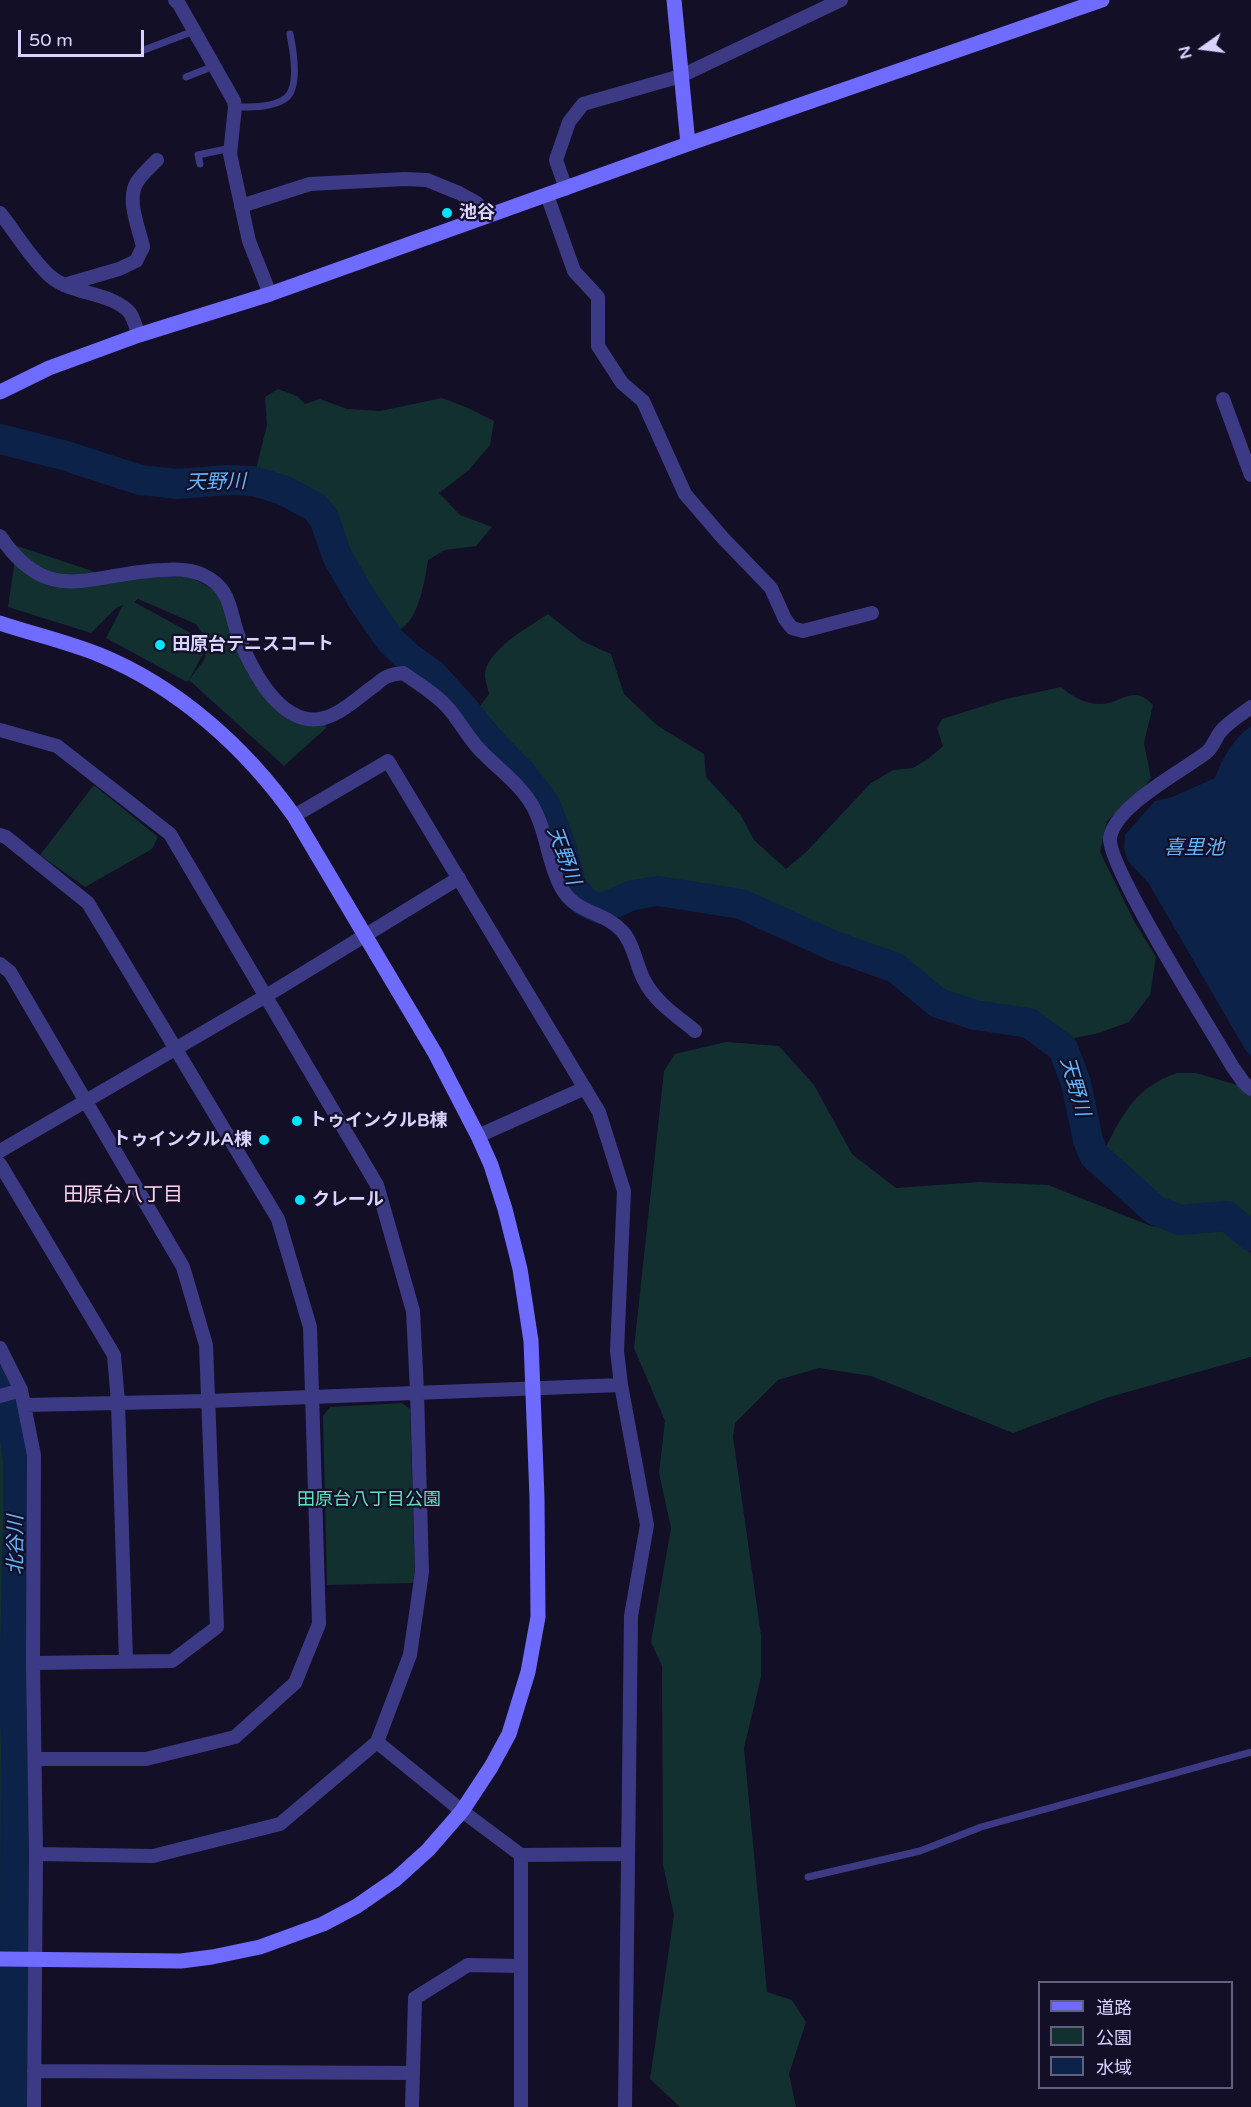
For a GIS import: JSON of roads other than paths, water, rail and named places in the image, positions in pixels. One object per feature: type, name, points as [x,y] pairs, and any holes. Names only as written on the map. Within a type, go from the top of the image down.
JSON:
[{"type":"street","points":[[174,0],[179,4],[235,107],[230,154],[249,241],[270,294]]},
{"type":"street","points":[[674,0],[688,144]]},
{"type":"street","points":[[566,189],[556,160],[569,122],[583,104],[681,76],[841,0]]},
{"type":"street","points":[[0,392],[49,368],[139,335],[270,294],[688,144],[1102,0]]},
{"type":"street","points":[[64,285],[119,269],[136,261],[143,247],[133,206],[133,190],[138,180],[157,160]]},
{"type":"street","points":[[241,206],[310,184],[405,179],[427,180],[459,194],[477,203],[486,217]]},
{"type":"street","points":[[547,195],[574,271],[598,297],[598,346],[622,383],[643,401],[686,494],[722,537],[771,588],[785,619],[792,628],[803,631],[873,613]]},
{"type":"street","points":[[0,213],[31,256],[51,278],[64,285],[116,302],[130,313],[139,335]]},
{"type":"street","points":[[1223,399],[1251,475]]},
{"type":"street","points":[[0,536],[14,556],[33,571],[52,580],[69,582],[151,570],[182,569],[202,574],[221,585],[238,636],[258,676],[271,697],[286,710],[303,718],[317,720],[329,718],[388,676],[403,673],[423,686],[448,708],[480,750],[503,770],[532,806],[561,887],[572,902],[610,921],[623,931],[644,980],[654,997],[695,1032]]},
{"type":"street","points":[[0,623],[100,655],[157,684],[234,745],[273,787],[294,816],[435,1053],[491,1165],[520,1269],[531,1341],[537,1498],[538,1617],[528,1672],[508,1734],[491,1767],[462,1811],[428,1850],[396,1879],[348,1910],[294,1936],[260,1947],[212,1958],[181,1961],[0,1959]]},
{"type":"street","points":[[1251,707],[1222,729],[1209,750],[1143,795],[1113,829],[1110,839],[1112,852],[1141,910],[1232,1066],[1251,1089]]},
{"type":"street","points":[[0,730],[57,746],[170,834],[377,1185],[413,1311],[417,1391],[422,1572],[410,1655],[377,1742],[280,1824],[153,1856],[36,1854]]},
{"type":"street","points":[[294,816],[388,760],[585,1088],[598,1112],[624,1191],[616,1351],[647,1525],[631,1616],[625,2107]]},
{"type":"street","points":[[0,836],[6,837],[88,903],[278,1219],[310,1327],[320,1624],[295,1683],[235,1737],[146,1759],[35,1759]]},
{"type":"street","points":[[0,1151],[266,996],[459,878]]},
{"type":"street","points":[[0,964],[10,972],[183,1267],[206,1345],[217,1627],[172,1661],[33,1662]]},
{"type":"street","points":[[478,1136],[585,1088]]},
{"type":"street","points":[[0,1164],[114,1355],[118,1402],[126,1662]]},
{"type":"street","points":[[0,1348],[25,1405],[34,1455],[33,1662],[36,1854],[31,1959],[34,2107]]},
{"type":"street","points":[[25,1405],[208,1401],[417,1391],[621,1385]]},
{"type":"street","points":[[0,1396],[18,1391]]},
{"type":"street","points":[[377,1742],[462,1811],[521,1855],[627,1854]]},
{"type":"street","points":[[521,1855],[521,2107]]},
{"type":"street","points":[[412,2107],[415,1998],[468,1965],[520,1966]]},
{"type":"street","points":[[34,2071],[413,2073]]},
{"type":"lane","points":[[144,50],[194,31]]},
{"type":"lane","points":[[235,107],[257,107],[284,100],[289,95],[296,60],[290,34]]},
{"type":"lane","points":[[186,77],[214,66]]},
{"type":"lane","points":[[200,164],[198,155],[231,148]]},
{"type":"lane","points":[[808,1877],[920,1851],[981,1827],[1251,1752]]},
{"type":"water","name":"喜里池","points":[[1251,726],[1251,1056],[1149,884],[1128,861],[1124,849],[1125,835],[1155,801],[1172,797],[1215,778],[1229,749]]},
{"type":"waterway","name":"天野川","points":[[0,439],[63,455],[140,480],[178,484],[226,480],[253,481],[283,490],[315,507],[324,518],[337,556],[363,601],[390,640],[408,657],[433,675],[488,739],[521,773],[545,804],[560,843],[572,887],[585,902],[600,909],[633,895],[658,891],[741,904],[834,946],[896,968],[938,1003],[975,1015],[1029,1023],[1063,1048],[1076,1083],[1088,1140],[1094,1155],[1155,1210],[1180,1220],[1227,1216],[1251,1236]]},
{"type":"waterway","name":"北谷川","points":[[0,1381],[12,1417],[18,1460],[14,1696],[16,1741],[14,2107]]},
{"type":"place","name":"池谷","points":[[447,213]]},
{"type":"place","name":"田原台テニスコート","points":[[160,645]]},
{"type":"place","name":"トゥインクルB棟","points":[[297,1121]]},
{"type":"place","name":"トゥインクルA棟","points":[[264,1140]]},
{"type":"place","name":"クレール","points":[[300,1200]]},
{"type":"district","name":"田原台八丁目","points":[[123,1196]]},
{"type":"park label","name":"田原台八丁目公園","points":[[369,1500]]}]
